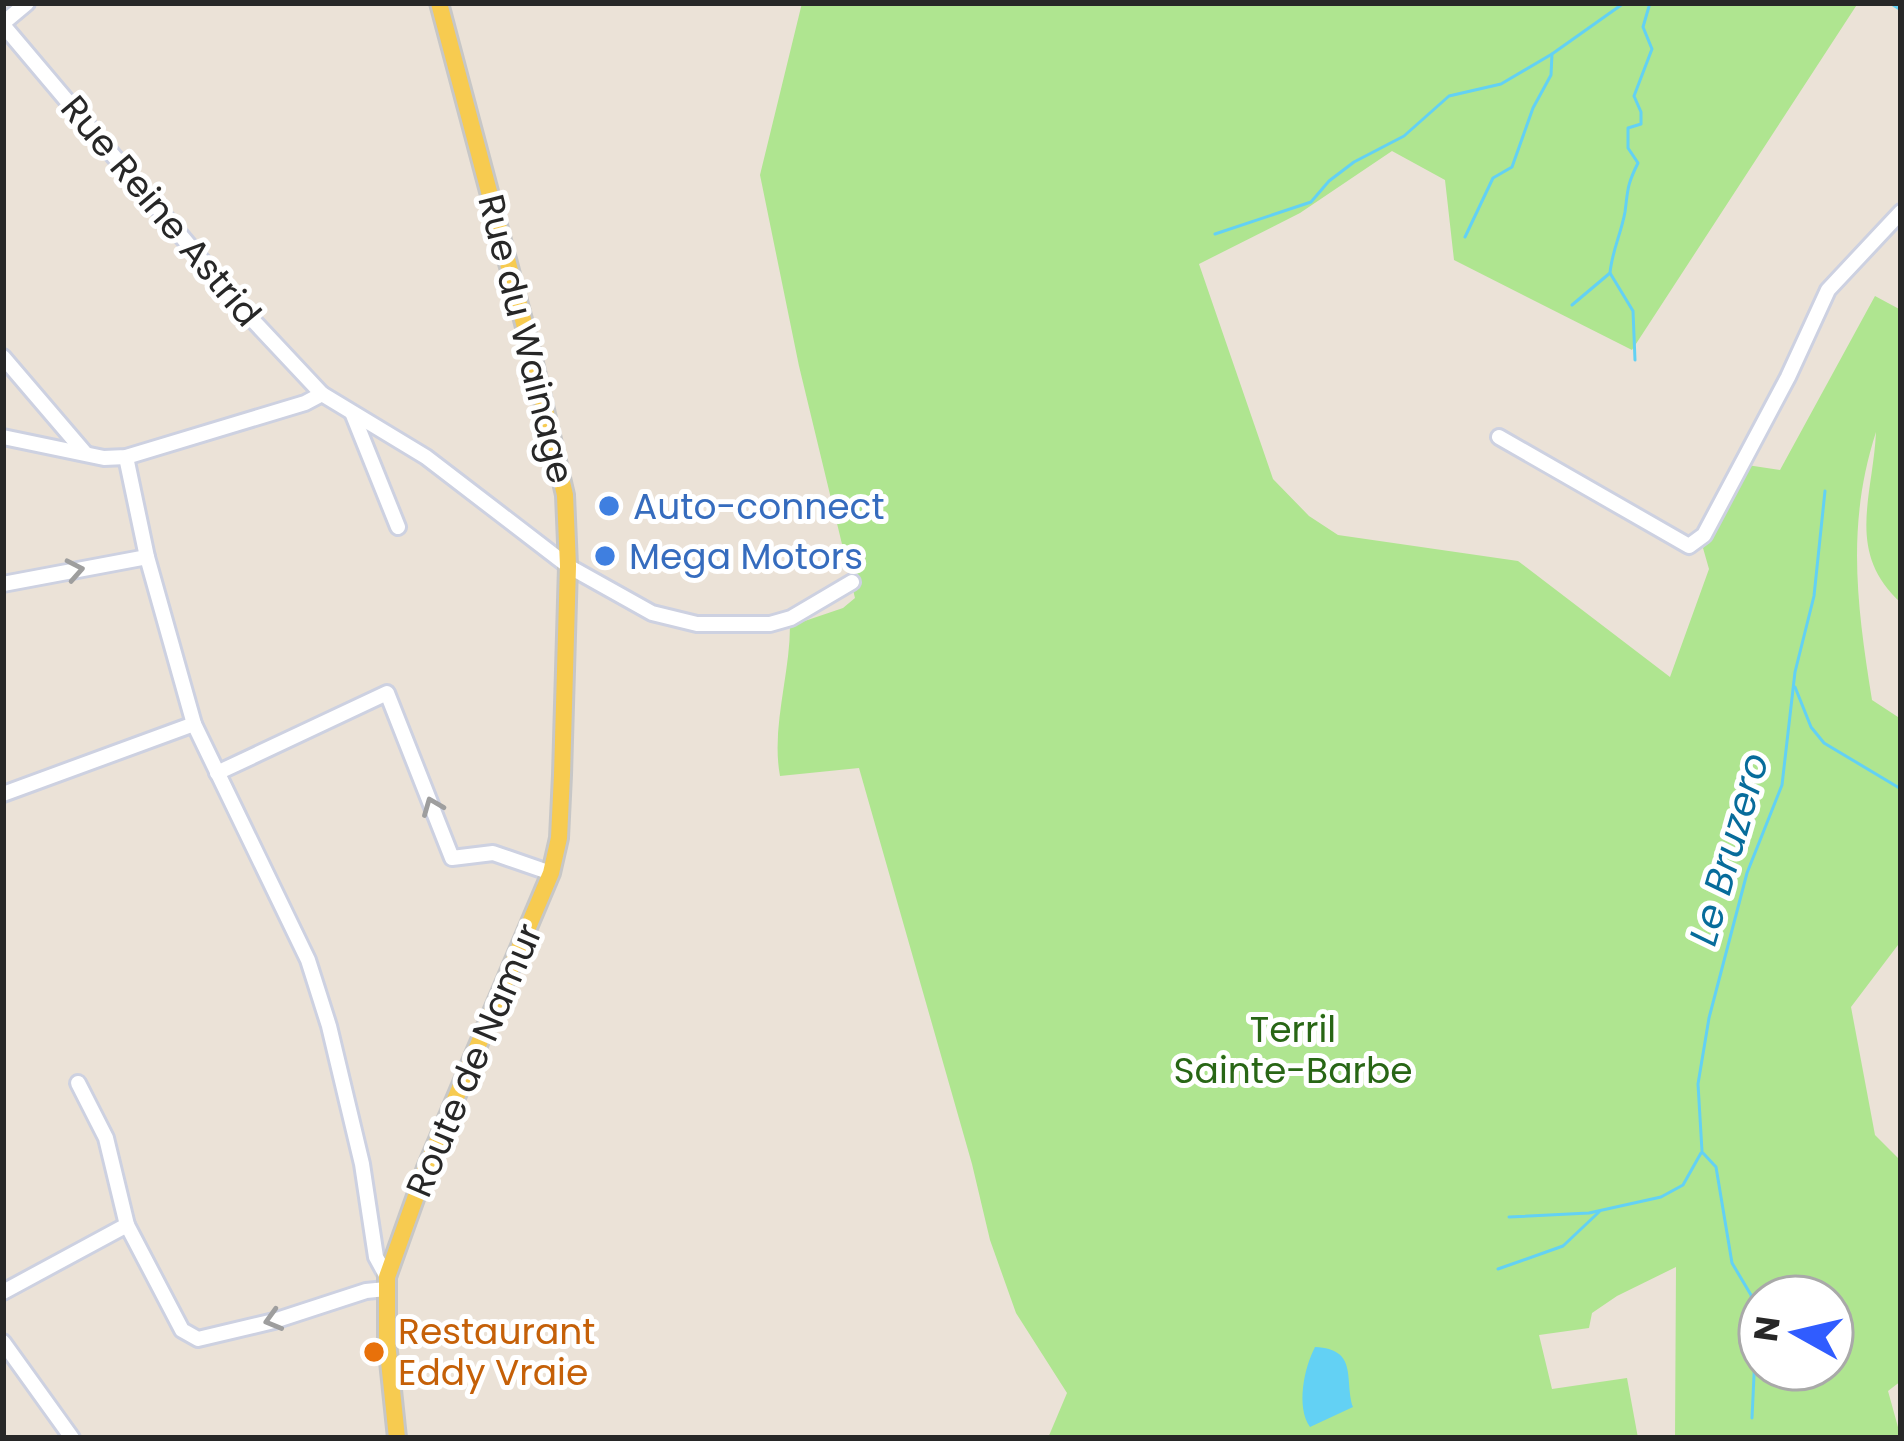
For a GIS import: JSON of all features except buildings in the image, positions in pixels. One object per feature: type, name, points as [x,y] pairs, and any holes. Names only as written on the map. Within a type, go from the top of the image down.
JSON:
[{"type":"main road","name":"Rue du Wainage","points":[[439,3],[560,474],[568,566],[565,681]]},
{"type":"main road","name":"Route de Namur","points":[[397,1438],[386,1283],[426,1168],[551,873],[559,838],[565,681]]},
{"type":"street","points":[[3,24],[27,3]]},
{"type":"street","name":"Rue Reine Astrid","points":[[3,24],[247,314],[322,394],[426,457],[568,566],[652,613],[698,624],[770,624],[791,618],[852,582]]},
{"type":"street","points":[[1499,436],[1689,546],[1704,535],[1828,290],[1901,212]]},
{"type":"street","points":[[3,357],[85,453]]},
{"type":"street","points":[[3,436],[126,457],[305,404],[322,394]]},
{"type":"street","points":[[353,413],[398,527]]},
{"type":"street","points":[[78,1083],[106,1138],[127,1225],[182,1330],[198,1339],[274,1321],[386,1283],[376,1257],[362,1164],[329,1026],[308,960],[194,724],[147,556],[126,457]]},
{"type":"street","points":[[3,584],[147,556]]},
{"type":"street","points":[[217,773],[387,693],[452,858],[493,853],[551,873]]},
{"type":"street","points":[[3,794],[194,724]]},
{"type":"street","points":[[3,1292],[127,1225]]},
{"type":"street","points":[[3,1342],[68,1437]]},
{"type":"green space","name":"Terril Sainte-Barbe","points":[[802,3],[1858,3],[1632,350],[1454,260],[1445,180],[1392,151],[1300,213],[1199,264],[1273,479],[1309,516],[1338,535],[1518,561],[1670,677],[1709,569],[1703,548],[1747,465],[1780,470],[1875,296],[1901,310],[1901,603],[1884,584],[1868,544],[1876,432],[1861,500],[1857,566],[1872,700],[1901,719],[1901,941],[1851,1007],[1875,1135],[1901,1161],[1901,1381],[1888,1391],[1901,1438],[1675,1438],[1676,1267],[1592,1313],[1589,1328],[1539,1335],[1552,1389],[1627,1378],[1638,1438],[1048,1438],[1067,1393],[1016,1313],[990,1240],[859,768],[780,776],[778,739],[790,626],[843,608],[855,598],[799,366],[760,175]]},
{"type":"water","points":[[1315,1347],[1338,1353],[1344,1360],[1353,1407],[1310,1427],[1303,1409],[1303,1387]]},
{"type":"waterway","points":[[1465,237],[1493,178],[1512,167],[1533,108],[1551,75],[1552,54],[1624,3]]},
{"type":"waterway","points":[[1572,305],[1610,273],[1628,187],[1638,163],[1628,148],[1628,128],[1641,124],[1634,96],[1652,49],[1643,27],[1650,3]]},
{"type":"waterway","points":[[1890,3],[1901,10]]},
{"type":"waterway","points":[[1215,234],[1311,202],[1329,181],[1404,136],[1449,96],[1501,84],[1552,54]]},
{"type":"waterway","points":[[1610,273],[1633,311],[1635,360]]},
{"type":"waterway","name":"Le Bruzero","points":[[1702,1151],[1698,1084],[1709,1018],[1747,873],[1782,785],[1795,672],[1814,596],[1825,491]]},
{"type":"waterway","points":[[1795,687],[1811,727],[1824,743],[1901,789]]},
{"type":"waterway","points":[[1509,1217],[1589,1213],[1661,1197],[1683,1185],[1701,1153]]},
{"type":"waterway","points":[[1703,1153],[1716,1167],[1732,1263],[1751,1295],[1756,1333],[1752,1418]]},
{"type":"waterway","points":[[1498,1269],[1563,1246],[1599,1212]]},
{"type":"place","name":"Auto-connect","points":[[609,506]]},
{"type":"place","name":"Mega Motors","points":[[605,556]]},
{"type":"place","name":"Restaurant Eddy Vraie","points":[[374,1352]]}]
